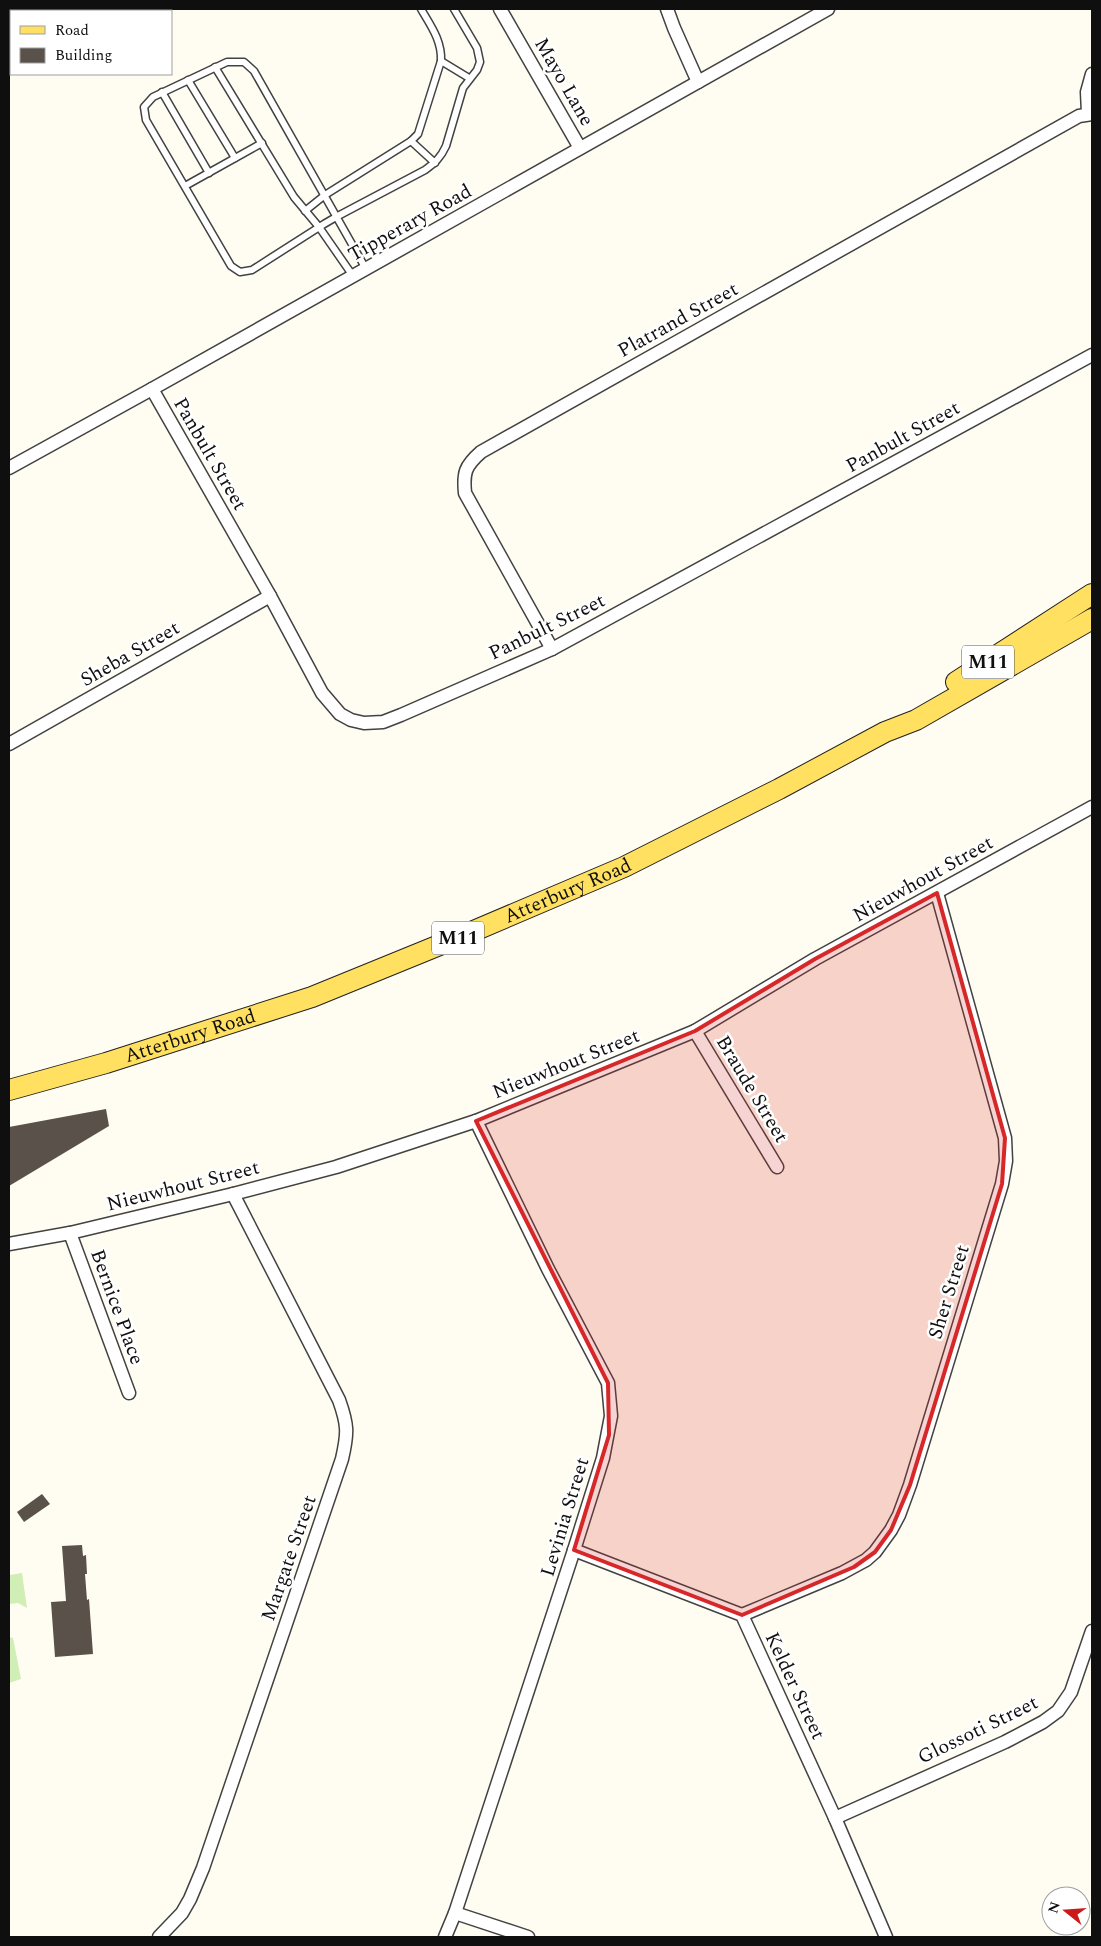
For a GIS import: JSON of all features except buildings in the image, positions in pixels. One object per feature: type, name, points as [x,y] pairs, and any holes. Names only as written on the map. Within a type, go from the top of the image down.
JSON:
[{"type":"main road","name":"Atterbury Road","points":[[885,732],[912,710],[1030,636],[1092,594]]},
{"type":"main road","name":"Atterbury Road","points":[[9,1090],[106,1063],[312,996],[469,933],[624,867],[779,789],[885,732],[916,720],[1092,619]]},
{"type":"street","name":"Mayo Lane","points":[[500,9],[580,148]]},
{"type":"street","points":[[667,9],[698,82]]},
{"type":"street","name":"Tipperary Road","points":[[10,466],[152,390],[828,9]]},
{"type":"street","points":[[1090,114],[1087,92],[1092,74]]},
{"type":"street","name":"Platrand Street","points":[[552,649],[465,493],[464,480],[466,469],[473,459],[481,452],[1070,121],[1090,114]]},
{"type":"street","name":"Panbult Street","points":[[152,390],[270,596],[322,693],[340,714],[364,724],[383,722],[401,715],[552,649],[1092,355]]},
{"type":"street","name":"Sheba Street","points":[[9,744],[270,596]]},
{"type":"street","name":"Nieuwhout Street","points":[[9,1244],[70,1233],[336,1167],[476,1121],[695,1031],[815,959],[1092,807]]},
{"type":"street","name":"Sher Street","points":[[742,1615],[854,1567],[876,1552],[891,1530],[899,1516],[910,1485],[1002,1184],[1006,1161],[1005,1138],[937,893]]},
{"type":"street","name":"Braude Street","points":[[695,1031],[777,1167]]},
{"type":"street","name":"Levinia Street","points":[[445,1937],[455,1912],[574,1550],[609,1435],[611,1416],[608,1383],[548,1269],[476,1121]]},
{"type":"street","name":"Margate Street","points":[[159,1937],[182,1913],[203,1868],[342,1459],[347,1438],[347,1422],[339,1400],[233,1194]]},
{"type":"street","name":"Bernice Place","points":[[70,1233],[128,1393]]},
{"type":"street","name":"Kelder Street","points":[[574,1550],[742,1615],[835,1818],[886,1937]]},
{"type":"street","name":"Glossoti Street","points":[[835,1818],[1005,1742],[1043,1722],[1058,1711],[1071,1692],[1092,1631]]},
{"type":"street","points":[[455,1912],[528,1937]]},
{"type":"lane","points":[[306,211],[325,195],[412,141],[418,134],[441,61],[441,46],[438,38],[421,9]]},
{"type":"lane","points":[[366,269],[336,217],[325,195],[249,65],[236,61],[215,67],[162,92],[147,102],[144,108],[146,120],[231,266],[240,272],[252,270],[336,217],[435,163],[446,146],[463,88],[479,66],[480,58],[454,9]]},
{"type":"lane","points":[[441,61],[469,78]]},
{"type":"lane","points":[[215,67],[294,197],[319,227],[354,276]]},
{"type":"lane","points":[[188,80],[235,158]]},
{"type":"lane","points":[[162,92],[208,173]]},
{"type":"lane","points":[[412,141],[435,163]]},
{"type":"lane","points":[[185,186],[262,143]]},
{"type":"highlighted area","points":[[937,893],[1005,1138],[1002,1184],[910,1485],[891,1530],[875,1552],[854,1567],[742,1615],[574,1550],[609,1435],[608,1383],[476,1121],[695,1031],[815,959]]},
{"type":"green space","points":[[22,1573],[27,1608],[18,1603],[9,1604],[10,1575]]},
{"type":"green space","points":[[9,1637],[13,1638],[21,1679],[9,1683]]}]
